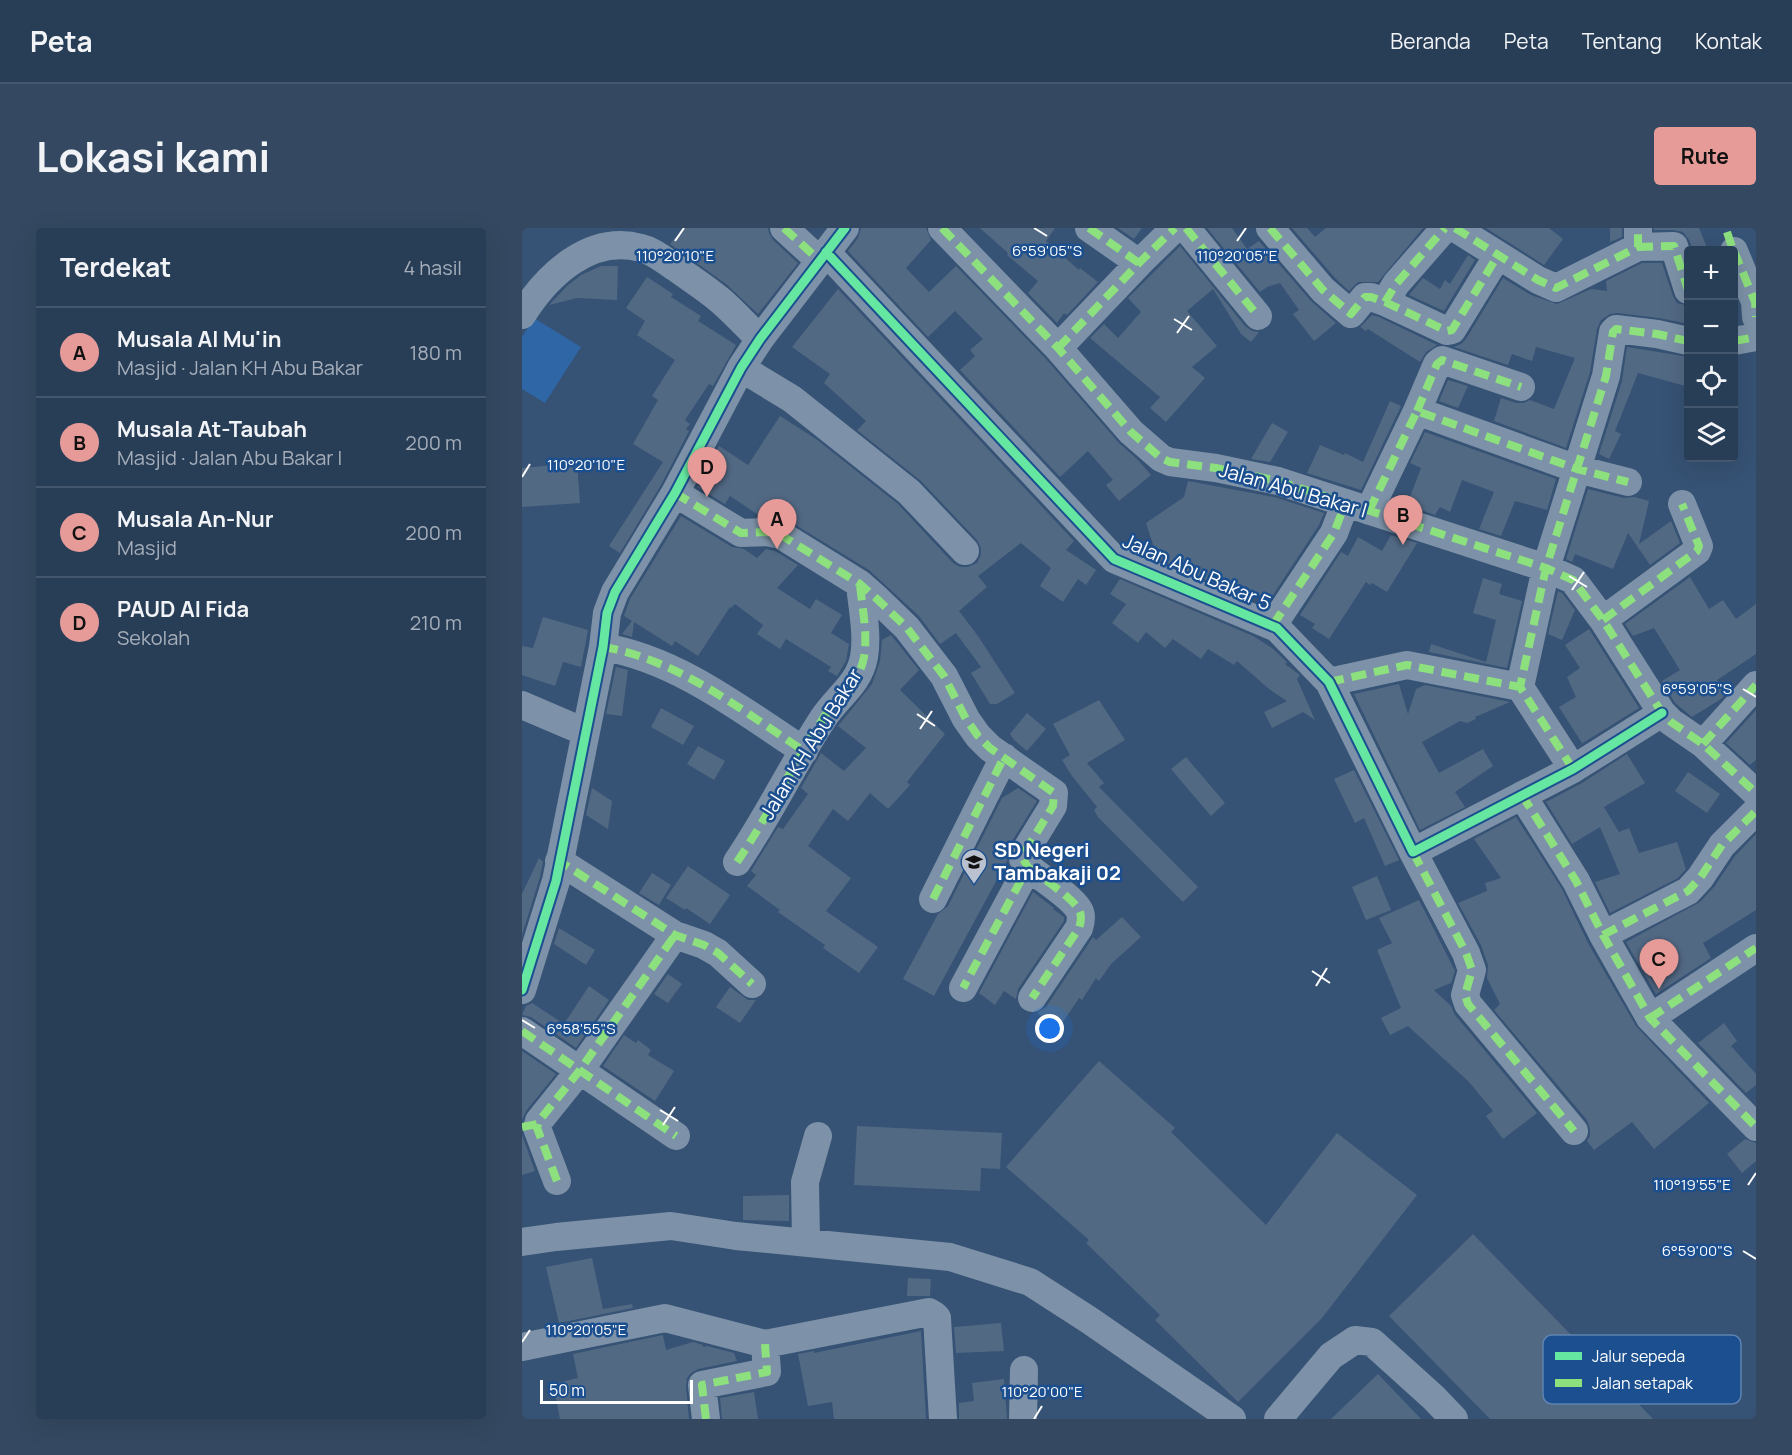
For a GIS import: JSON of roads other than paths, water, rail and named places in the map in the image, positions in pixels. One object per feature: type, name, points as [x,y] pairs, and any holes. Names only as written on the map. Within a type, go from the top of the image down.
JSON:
[{"type":"street","name":"Jalan Abu Bakar 5","points":[[784,228],[823,256],[1114,559],[1272,625],[1329,682],[1466,953],[1472,970],[1465,995],[1468,1004],[1539,1092],[1574,1131]]},
{"type":"street","points":[[522,990],[556,881],[603,647],[607,613],[615,592],[675,493],[741,368],[760,339],[845,228]]},
{"type":"street","name":"Jalan Abu Bakar I","points":[[942,228],[1058,348],[1131,432],[1161,458],[1170,462],[1216,468],[1278,481],[1546,568],[1573,580],[1603,620],[1662,714]]},
{"type":"street","points":[[1089,228],[1139,263]]},
{"type":"street","points":[[1058,348],[1175,228]]},
{"type":"street","points":[[1186,228],[1258,316]]},
{"type":"street","points":[[1269,228],[1323,290],[1348,314],[1353,312],[1365,297],[1371,297],[1447,331],[1452,330],[1498,255]]},
{"type":"street","points":[[1385,302],[1396,284],[1445,228]]},
{"type":"street","points":[[1455,228],[1538,280],[1556,288],[1638,238],[1674,246],[1684,275]]},
{"type":"street","points":[[522,315],[541,288],[560,269],[580,255],[602,247],[624,245],[656,254],[722,302],[760,339]]},
{"type":"street","points":[[1731,245],[1755,302],[1756,317]]},
{"type":"street","points":[[1573,769],[1520,687],[1546,568],[1606,376],[1614,330],[1657,334],[1684,340]]},
{"type":"street","points":[[1738,340],[1756,337]]},
{"type":"street","points":[[1272,625],[1334,533],[1357,507],[1417,411],[1437,364],[1442,360],[1521,387]]},
{"type":"street","points":[[741,368],[792,399],[909,492],[964,550]]},
{"type":"street","points":[[1417,411],[1577,469],[1628,482]]},
{"type":"street","points":[[675,493],[741,533],[767,532],[781,535],[860,584],[907,628],[944,676],[966,719],[978,736],[1054,793],[1053,806],[1023,855],[1023,859],[1028,867],[1074,903],[1081,911],[1081,920],[1079,928],[1032,998]]},
{"type":"street","points":[[1603,620],[1697,551],[1699,546],[1682,504]]},
{"type":"street","name":"Jalan KH Abu Bakar","points":[[737,862],[825,715],[851,687],[859,674],[864,657],[865,641],[860,584]]},
{"type":"street","points":[[603,647],[650,659],[677,672],[738,707],[804,751]]},
{"type":"street","points":[[1329,682],[1407,665],[1520,687]]},
{"type":"street","points":[[1703,744],[1756,685]]},
{"type":"street","points":[[522,705],[585,732]]},
{"type":"street","points":[[1413,852],[1573,769],[1662,714],[1703,744],[1756,793]]},
{"type":"street","points":[[933,899],[1004,757]]},
{"type":"street","points":[[1522,795],[1576,881],[1603,935],[1650,1018],[1756,1127]]},
{"type":"street","points":[[1603,935],[1688,891],[1700,878],[1722,845],[1756,810]]},
{"type":"street","points":[[559,861],[675,935],[704,945],[718,953],[752,984]]},
{"type":"street","points":[[963,988],[1028,867]]},
{"type":"street","points":[[557,1181],[530,1126],[540,1118],[580,1070],[675,935]]},
{"type":"street","points":[[1650,1018],[1756,948]]},
{"type":"street","points":[[522,1031],[676,1136]]},
{"type":"street","points":[[806,1241],[805,1182],[818,1136]]},
{"type":"street","points":[[522,1242],[671,1226],[736,1236],[806,1241],[950,1257],[1030,1282],[1232,1419]]},
{"type":"street","points":[[522,1347],[664,1318],[765,1344],[932,1313],[936,1318],[943,1419]]},
{"type":"street","points":[[1278,1419],[1331,1356],[1355,1340],[1372,1342],[1454,1419]]},
{"type":"street","points":[[706,1419],[702,1385],[767,1372],[765,1344]]},
{"type":"street","points":[[1023,1419],[1024,1370]]},
{"type":"place","name":"PAUD Al Fida","points":[[707,497]]},
{"type":"place","name":"Musala At-Taubah","points":[[1403,545]]},
{"type":"place","name":"Musala Al Mu'in","points":[[777,549]]},
{"type":"place","name":"SD Negeri Tambakaji 02","points":[[974,885]]},
{"type":"place","name":"Musala An-Nur","points":[[1659,989]]}]
